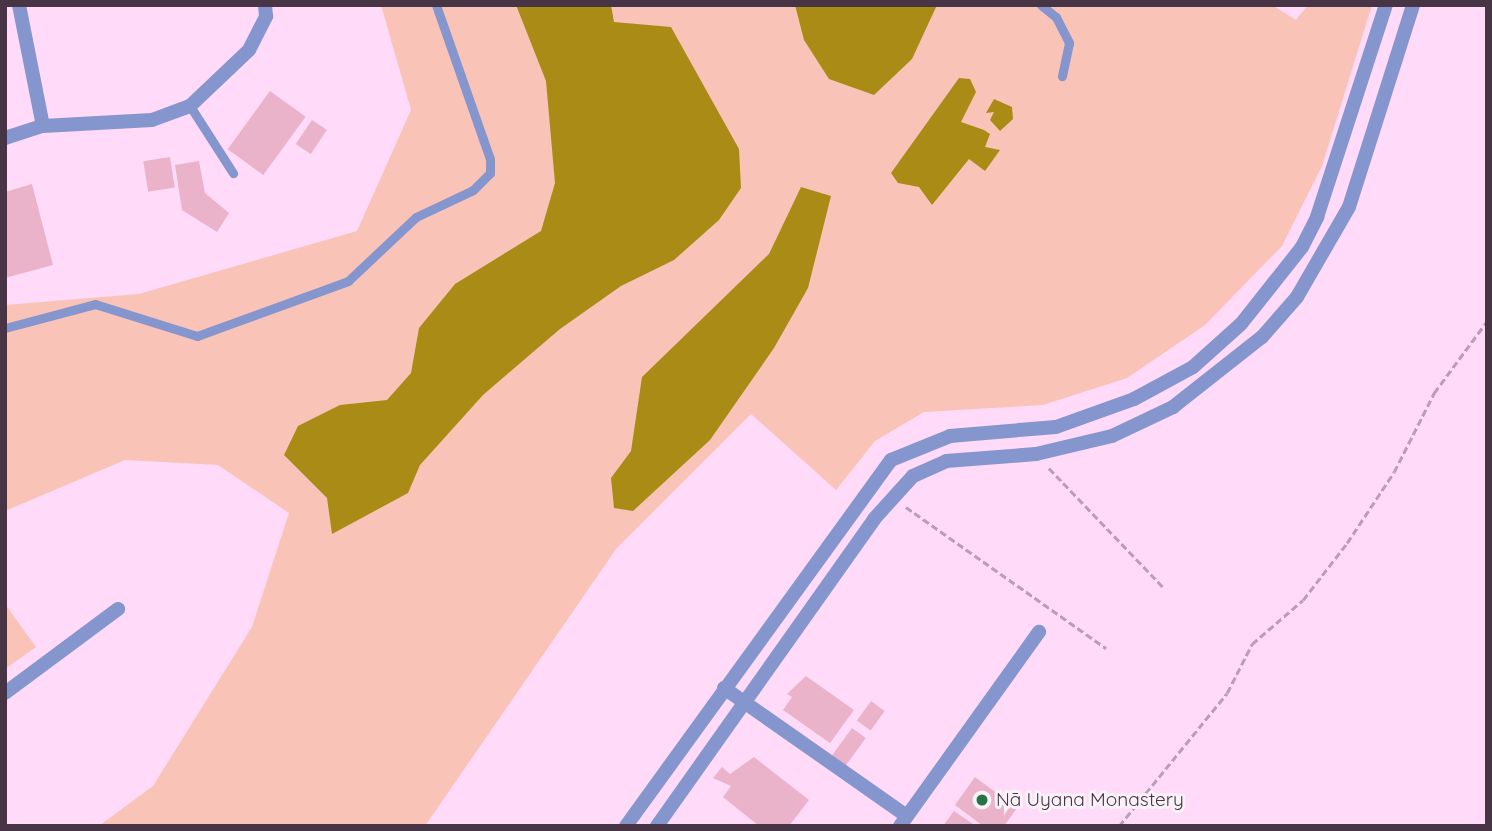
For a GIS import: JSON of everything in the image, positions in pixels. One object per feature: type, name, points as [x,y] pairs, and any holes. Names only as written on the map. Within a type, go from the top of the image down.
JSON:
[{"type":"street","points":[[19,5],[43,126]]},
{"type":"street","points":[[5,138],[43,126],[152,120],[190,106],[249,50],[266,16],[265,5]]},
{"type":"street","points":[[626,826],[891,460],[950,436],[1056,427],[1134,399],[1193,367],[1241,324],[1302,247],[1317,217],[1386,5]]},
{"type":"street","points":[[657,826],[893,498],[913,476],[946,461],[1036,454],[1112,436],[1173,407],[1215,379],[1297,297],[1349,206],[1413,5]]},
{"type":"street","points":[[5,693],[118,609]]},
{"type":"street","points":[[724,688],[904,821],[1039,632]]},
{"type":"lane","points":[[5,328],[94,304],[197,336],[348,281],[416,217],[473,190],[490,173],[490,159],[436,5]]},
{"type":"lane","points":[[1041,5],[1056,17],[1069,43],[1062,76]]},
{"type":"lane","points":[[190,106],[233,173]]},
{"type":"path","points":[[1119,826],[1227,693],[1252,644],[1303,600],[1347,543],[1394,472],[1434,393],[1487,321]]},
{"type":"path","points":[[1036,454],[1163,587]]},
{"type":"path","points":[[893,498],[1106,648]]},
{"type":"shaded area","points":[[381,5],[1272,5],[1296,20],[1308,5],[1372,5],[1322,166],[1282,246],[1205,325],[1127,378],[1043,405],[924,412],[875,441],[836,490],[751,414],[616,549],[425,826],[99,826],[153,786],[252,627],[289,513],[218,465],[125,460],[5,511],[5,305],[139,294],[357,231],[411,110]]},
{"type":"shaded area","points":[[516,5],[611,5],[614,22],[671,27],[739,149],[741,188],[719,220],[674,260],[621,286],[560,329],[483,395],[420,465],[408,493],[332,534],[327,498],[284,455],[298,426],[340,405],[387,400],[411,373],[419,328],[455,284],[541,231],[555,183],[546,81]]},
{"type":"shaded area","points":[[795,5],[937,5],[912,59],[874,95],[829,79],[804,40]]},
{"type":"shaded area","points":[[959,78],[970,79],[976,92],[961,122],[990,134],[985,147],[1000,150],[985,171],[969,159],[932,205],[919,187],[898,183],[891,173]]},
{"type":"shaded area","points":[[994,99],[1012,107],[1013,119],[1000,131],[990,120],[994,112],[986,113]]},
{"type":"shaded area","points":[[801,187],[831,196],[808,288],[774,348],[710,440],[633,511],[614,508],[611,478],[631,451],[642,377],[769,254]]},
{"type":"shaded area","points":[[5,604],[36,647],[5,669]]},
{"type":"building","points":[[270,91],[306,117],[263,175],[228,149]]},
{"type":"building","points":[[312,120],[327,130],[311,154],[296,144]]},
{"type":"building","points":[[170,157],[175,188],[148,192],[143,161]]},
{"type":"building","points":[[199,161],[205,193],[229,213],[217,232],[182,210],[175,165]]},
{"type":"building","points":[[32,184],[53,265],[5,278],[5,192]]},
{"type":"building","points":[[806,676],[854,710],[830,743],[783,710],[792,697],[787,694]]},
{"type":"building","points":[[871,701],[885,711],[871,730],[857,720]]},
{"type":"building","points":[[852,728],[866,738],[845,767],[831,757]]},
{"type":"building","points":[[754,757],[809,800],[789,826],[759,826],[723,797],[731,786],[713,778],[722,767],[730,774]]},
{"type":"building","name":"Nā Uyana Monastery","points":[[975,777],[1017,808],[1004,826],[983,826],[955,805]]},
{"type":"building","points":[[954,811],[976,826],[943,826]]},
{"type":"place","name":"Nā Uyana Monastery","points":[[982,800]]}]
